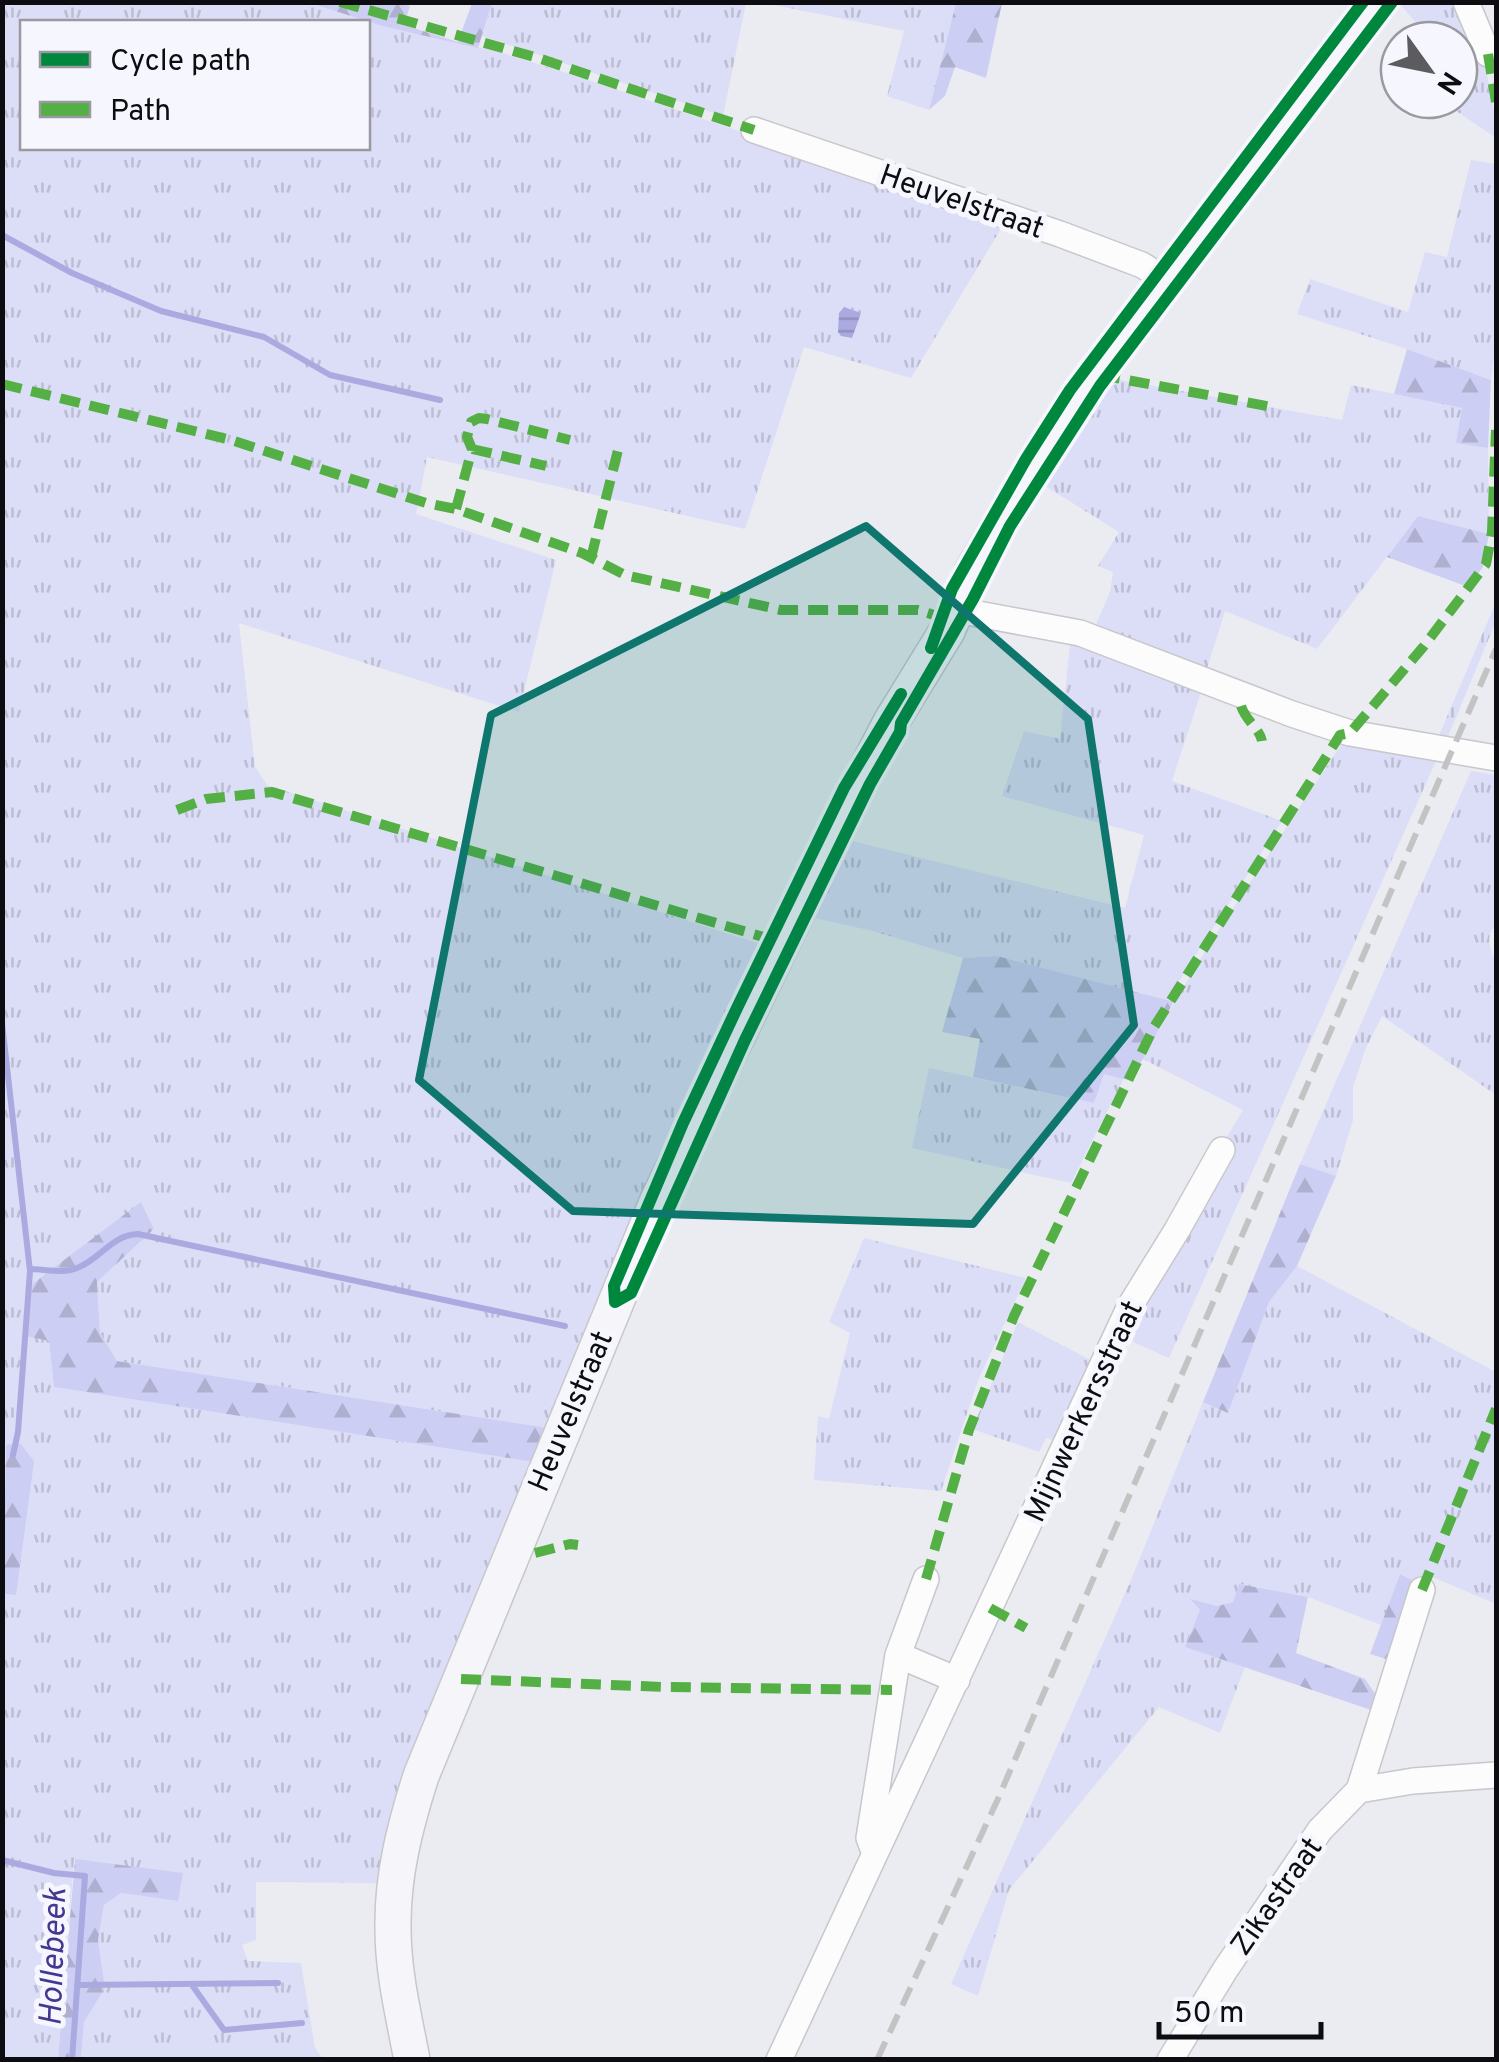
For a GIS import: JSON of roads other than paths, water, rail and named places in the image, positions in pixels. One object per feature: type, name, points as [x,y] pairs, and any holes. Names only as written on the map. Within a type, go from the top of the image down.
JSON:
[{"type":"street","name":"Heuvelstraat","points":[[412,2060],[392,1930],[395,1876],[404,1827],[421,1776],[658,1200],[860,781],[957,610],[972,572],[1036,464],[1091,381],[1378,2]]},
{"type":"street","points":[[1466,2],[1488,54]]},
{"type":"street","name":"Heuvelstraat","points":[[754,130],[1060,234],[1142,266],[1166,280]]},
{"type":"street","points":[[957,610],[1080,633],[1350,733],[1496,758]]},
{"type":"street","name":"Mijnwerkersstraat","points":[[779,2060],[1130,1306],[1222,1150]]},
{"type":"street","name":"Mijnwerkersstraat","points":[[875,1854],[870,1838],[898,1656],[926,1579]]},
{"type":"street","name":"Zikastraat","points":[[1170,2060],[1225,1970],[1320,1830],[1359,1790],[1422,1590]]},
{"type":"street","points":[[898,1656],[957,1680]]},
{"type":"street","points":[[1359,1790],[1413,1781],[1496,1775]]},
{"type":"waterway","points":[[2,235],[72,273],[161,311],[264,337],[330,375],[440,400]]},
{"type":"waterway","points":[[2,1023],[30,1271],[13,1455]]},
{"type":"waterway","points":[[30,1269],[72,1270],[120,1238],[138,1234],[565,1326]]},
{"type":"waterway","name":"Hollebeek","points":[[2,1860],[85,1876],[72,2060]]},
{"type":"waterway","points":[[77,1985],[278,1983]]},
{"type":"waterway","points":[[192,1985],[224,2030],[302,2023]]},
{"type":"railway","points":[[877,2060],[997,1801],[1496,649]]}]
